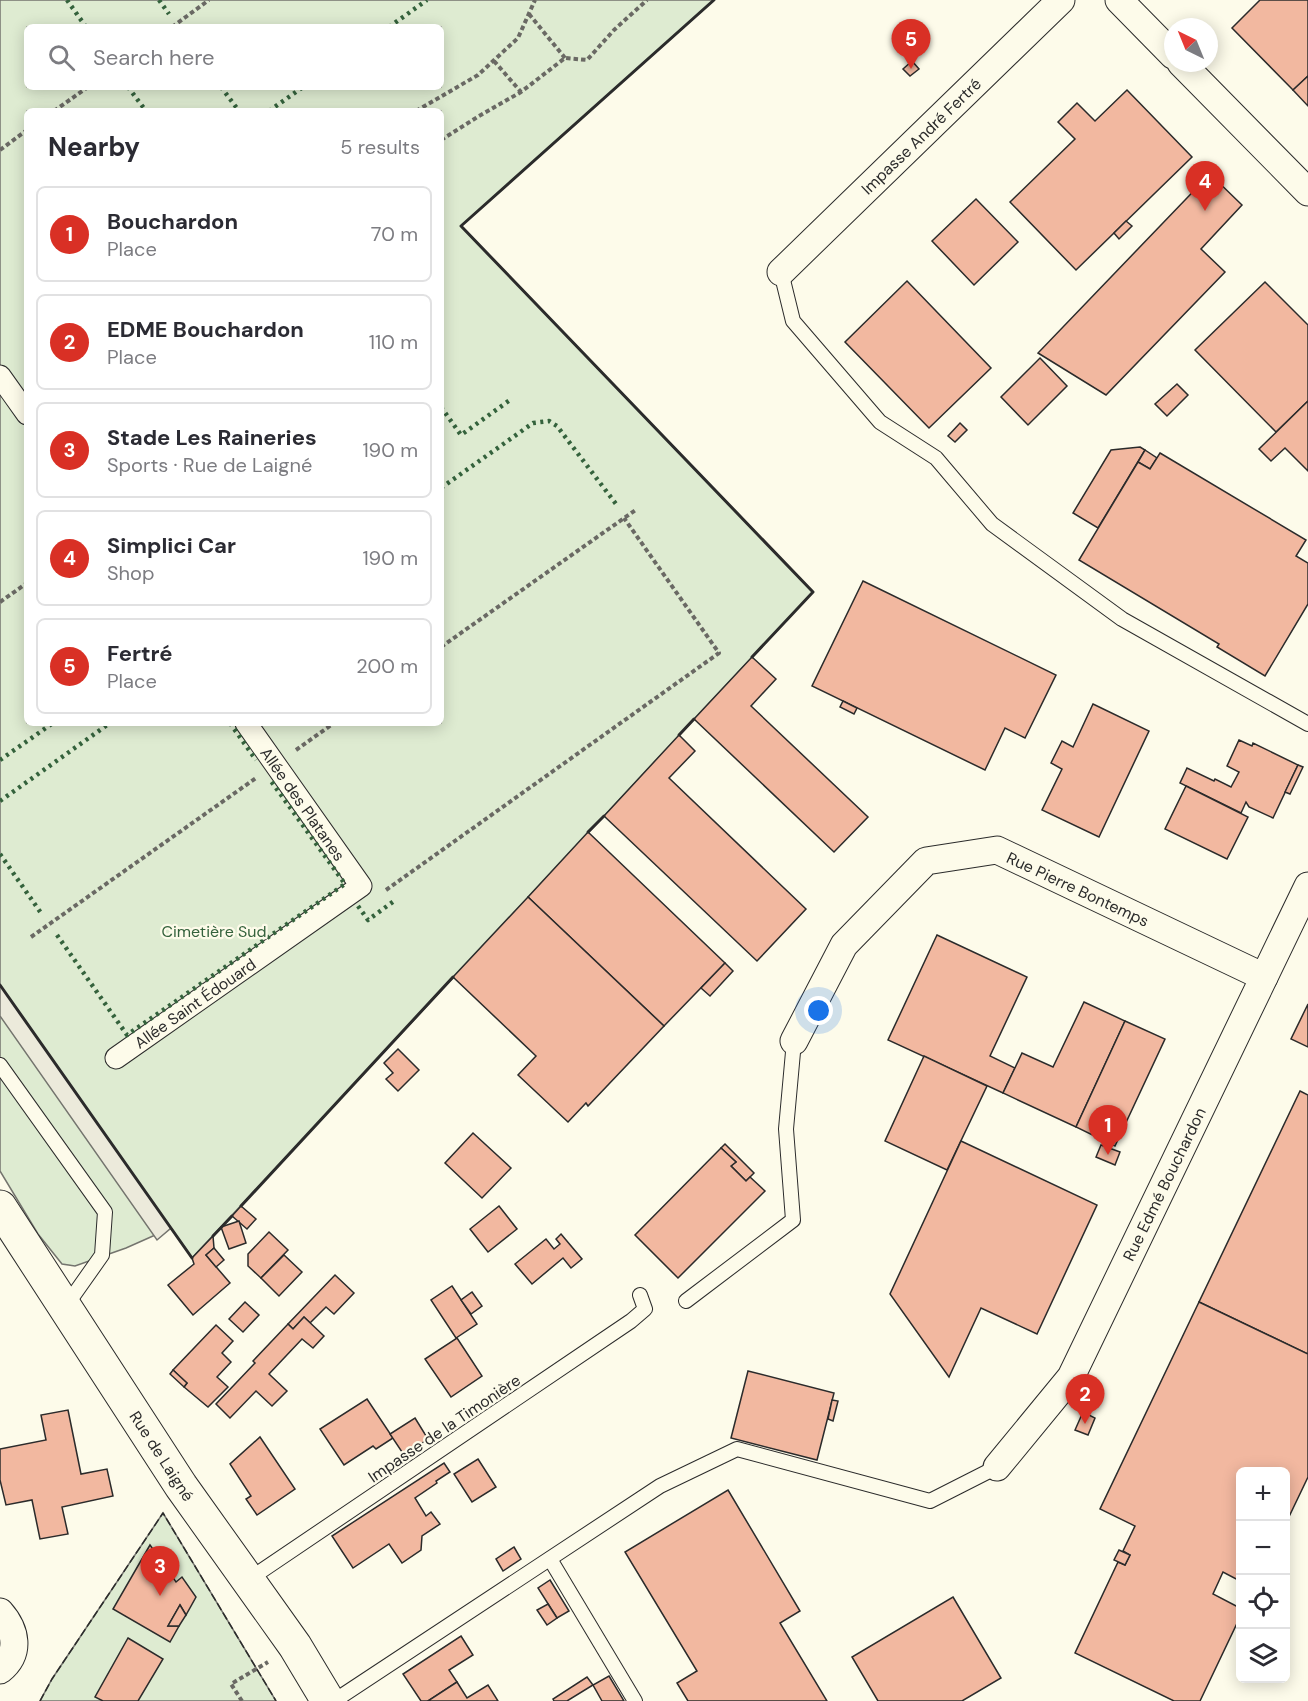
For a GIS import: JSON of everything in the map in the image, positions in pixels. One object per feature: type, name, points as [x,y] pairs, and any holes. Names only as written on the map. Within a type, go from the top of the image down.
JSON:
[{"type":"street","name":"Impasse André Fertré","points":[[781,272],[1061,0]]},
{"type":"street","points":[[1119,0],[1164,46]]},
{"type":"street","points":[[1190,72],[1308,192]]},
{"type":"street","points":[[0,376],[24,410]]},
{"type":"street","name":"Allée des Platanes","points":[[248,726],[361,886]]},
{"type":"street","name":"Rue Pierre Bontemps","points":[[794,1041],[844,945],[926,861],[997,850],[1264,977]]},
{"type":"street","name":"Allée Saint Édouard","points":[[116,1058],[361,886]]},
{"type":"street","name":"Rue Edmé Bouchardon","points":[[997,1467],[1071,1377],[1308,886]]},
{"type":"street","name":"Rue de Laigné","points":[[0,1207],[181,1486],[295,1646],[328,1701]]},
{"type":"street","points":[[0,1611],[10,1624],[14,1645],[9,1663],[0,1670]]},
{"type":"lane","points":[[781,272],[793,321],[880,422],[936,458],[992,524],[1122,619],[1308,724]]},
{"type":"lane","points":[[687,1301],[794,1220],[786,1129],[794,1041]]},
{"type":"lane","points":[[0,1065],[105,1212],[102,1255],[65,1306]]},
{"type":"lane","name":"Impasse de la Timonière","points":[[248,1580],[631,1322],[645,1309],[640,1295]]},
{"type":"lane","points":[[334,1701],[660,1486],[738,1449],[930,1501],[997,1467]]},
{"type":"lane","points":[[550,1559],[635,1701]]},
{"type":"path","points":[[176,24],[209,0]]},
{"type":"path","points":[[421,108],[478,75],[518,38],[535,0]]},
{"type":"path","points":[[444,138],[521,92],[565,58],[587,60],[614,30],[647,0]]},
{"type":"path","points":[[529,14],[565,58]]},
{"type":"path","points":[[494,60],[521,92]]},
{"type":"path","points":[[58,108],[84,90]]},
{"type":"path","points":[[0,150],[24,132]]},
{"type":"path","points":[[444,645],[637,509]]},
{"type":"path","points":[[361,886],[381,894],[719,653],[624,518]]},
{"type":"path","points":[[0,602],[24,585]]},
{"type":"path","points":[[31,937],[330,726]]},
{"type":"path","points":[[242,1701],[231,1684],[295,1646]]},
{"type":"green space","name":"Cimetière Sud","points":[[0,0],[714,0],[461,226],[813,592],[192,1258],[171,1228],[126,1248],[75,1266],[62,1264],[38,1234],[0,1171]]},
{"type":"green space","points":[[163,1513],[276,1701],[40,1701],[52,1679]]},
{"type":"shaded area","points":[[0,985],[171,1228],[157,1240],[0,1016]]},
{"type":"building","points":[[1260,0],[1308,0],[1308,76],[1293,90],[1232,28]]},
{"type":"building","points":[[912,61],[919,69],[910,76],[903,69]]},
{"type":"building","points":[[1308,76],[1308,106],[1293,90]]},
{"type":"building","points":[[1127,90],[1192,157],[1076,270],[1010,202],[1075,139],[1058,122],[1077,103],[1095,121]]},
{"type":"building","points":[[1210,174],[1242,205],[1201,249],[1225,272],[1106,395],[1038,353]]},
{"type":"building","points":[[976,199],[1018,242],[974,285],[932,241]]},
{"type":"building","points":[[1126,221],[1132,226],[1119,239],[1114,233]]},
{"type":"building","points":[[907,281],[991,368],[929,428],[845,342]]},
{"type":"building","points":[[1265,282],[1308,325],[1308,401],[1276,432],[1195,350]]},
{"type":"building","points":[[1040,358],[1067,386],[1028,425],[1001,397]]},
{"type":"building","points":[[1177,384],[1188,395],[1167,416],[1155,404]]},
{"type":"building","points":[[1308,401],[1308,471],[1285,448],[1271,461],[1259,449]]},
{"type":"building","points":[[960,423],[967,430],[955,442],[948,436]]},
{"type":"building","points":[[1140,447],[1145,450],[1098,528],[1073,513],[1111,450]]},
{"type":"building","points":[[1145,450],[1157,458],[1150,469],[1138,462]]},
{"type":"building","points":[[1160,453],[1306,540],[1296,556],[1308,563],[1308,604],[1265,676],[1217,647],[1219,644],[1079,560],[1138,462],[1150,469]]},
{"type":"building","points":[[863,581],[1056,675],[1025,738],[1005,728],[985,770],[812,686]]},
{"type":"building","points":[[752,657],[776,679],[751,706],[868,817],[834,852],[694,719]]},
{"type":"building","points":[[843,701],[857,708],[854,714],[840,707]]},
{"type":"building","points":[[1093,704],[1149,731],[1099,837],[1042,810],[1062,769],[1051,763],[1062,741],[1073,747]]},
{"type":"building","points":[[679,735],[695,751],[669,778],[806,909],[757,961],[604,816]]},
{"type":"building","points":[[1239,740],[1252,746],[1253,743],[1298,765],[1273,818],[1249,807],[1246,802],[1241,813],[1180,783],[1187,768],[1231,787],[1239,772],[1227,766]]},
{"type":"building","points":[[1298,765],[1303,767],[1290,794],[1285,792]]},
{"type":"building","points":[[1186,786],[1248,817],[1227,859],[1165,829]]},
{"type":"building","points":[[588,832],[725,963],[664,1026],[528,897]]},
{"type":"building","points":[[528,897],[664,1026],[588,1106],[586,1103],[568,1122],[518,1075],[536,1056],[453,977]]},
{"type":"building","points":[[937,935],[1027,977],[990,1056],[1015,1068],[1003,1093],[888,1040]]},
{"type":"building","points":[[725,963],[733,971],[710,996],[701,988]]},
{"type":"building","points":[[1084,1002],[1125,1021],[1076,1127],[1003,1093],[1022,1053],[1053,1067]]},
{"type":"building","points":[[1308,1004],[1308,1047],[1291,1039]]},
{"type":"building","points":[[1125,1021],[1165,1039],[1115,1146],[1076,1127]]},
{"type":"building","points":[[398,1049],[419,1070],[398,1091],[386,1079],[393,1073],[384,1063]]},
{"type":"building","points":[[924,1056],[987,1086],[947,1170],[885,1141]]},
{"type":"building","points":[[1300,1091],[1308,1095],[1308,1354],[1199,1302]]},
{"type":"building","points":[[473,1133],[511,1168],[482,1198],[445,1163]]},
{"type":"building","points":[[961,1141],[1097,1205],[1037,1334],[981,1308],[949,1377],[890,1294]]},
{"type":"building","points":[[725,1144],[754,1173],[746,1181],[731,1166],[736,1162],[721,1148]]},
{"type":"building","points":[[1101,1145],[1120,1152],[1115,1165],[1096,1157]]},
{"type":"building","points":[[721,1148],[736,1162],[731,1166],[746,1181],[750,1177],[765,1191],[678,1278],[635,1235]]},
{"type":"building","points":[[241,1206],[256,1219],[247,1229],[232,1216]]},
{"type":"building","points":[[499,1206],[517,1229],[488,1252],[470,1229]]},
{"type":"building","points":[[239,1221],[246,1243],[229,1249],[221,1227]]},
{"type":"building","points":[[269,1232],[288,1250],[261,1278],[248,1266],[248,1254]]},
{"type":"building","points":[[561,1234],[582,1259],[571,1268],[563,1258],[532,1284],[515,1264],[546,1239],[554,1249],[560,1244],[556,1239]]},
{"type":"building","points":[[213,1236],[214,1248],[206,1255],[230,1283],[193,1315],[168,1285],[194,1264],[192,1258]]},
{"type":"building","points":[[214,1248],[224,1260],[216,1267],[206,1255]]},
{"type":"building","points":[[284,1255],[302,1272],[279,1296],[261,1278]]},
{"type":"building","points":[[335,1275],[354,1293],[334,1314],[326,1307],[310,1323],[304,1317],[293,1329],[288,1324]]},
{"type":"building","points":[[452,1286],[477,1324],[456,1338],[431,1300]]},
{"type":"building","points":[[472,1292],[482,1306],[471,1314],[461,1300]]},
{"type":"building","points":[[245,1302],[259,1315],[243,1332],[229,1319]]},
{"type":"building","points":[[1199,1302],[1308,1354],[1308,1477],[1290,1515],[1290,1467],[1236,1467],[1236,1579],[1223,1572],[1213,1594],[1236,1606],[1236,1625],[1200,1701],[1174,1701],[1075,1653],[1118,1562],[1125,1565],[1130,1555],[1123,1551],[1135,1526],[1100,1509]]},
{"type":"building","points":[[304,1317],[324,1336],[313,1348],[302,1339],[269,1374],[287,1391],[272,1406],[256,1391],[230,1418],[216,1404],[288,1324],[293,1329]]},
{"type":"building","points":[[216,1325],[233,1341],[222,1353],[231,1362],[217,1377],[228,1387],[208,1407],[184,1387],[187,1383],[173,1370]]},
{"type":"building","points":[[457,1338],[482,1376],[451,1397],[425,1359]]},
{"type":"building","points":[[173,1370],[187,1383],[184,1387],[170,1374]]},
{"type":"building","points":[[748,1371],[834,1393],[817,1460],[731,1438]]},
{"type":"building","points":[[367,1399],[393,1438],[376,1449],[373,1446],[344,1465],[320,1429]]},
{"type":"building","points":[[832,1400],[838,1401],[833,1421],[828,1419]]},
{"type":"building","points":[[68,1410],[81,1474],[107,1469],[113,1496],[62,1507],[68,1534],[40,1539],[32,1500],[6,1505],[0,1480],[0,1449],[46,1440],[41,1415]]},
{"type":"building","points":[[1083,1412],[1095,1418],[1088,1435],[1075,1430]]},
{"type":"building","points":[[415,1418],[428,1439],[404,1455],[390,1434]]},
{"type":"building","points":[[260,1437],[295,1489],[257,1515],[246,1499],[251,1496],[230,1464]]},
{"type":"building","points":[[478,1459],[496,1487],[472,1502],[454,1474]]},
{"type":"building","points":[[444,1463],[450,1472],[415,1498],[426,1516],[431,1512],[440,1524],[422,1536],[421,1550],[402,1563],[389,1544],[353,1568],[332,1536]]},
{"type":"building","points":[[728,1490],[800,1611],[780,1623],[827,1701],[688,1701],[677,1683],[697,1671],[625,1552]]},
{"type":"building","points":[[150,1545],[176,1582],[182,1577],[196,1597],[186,1615],[180,1605],[168,1626],[179,1626],[170,1642],[113,1609]]},
{"type":"building","points":[[514,1547],[521,1559],[503,1571],[496,1559]]},
{"type":"building","points":[[1119,1550],[1130,1555],[1125,1565],[1114,1560]]},
{"type":"building","points":[[550,1580],[569,1611],[557,1618],[538,1588]]},
{"type":"building","points":[[953,1597],[1001,1678],[962,1701],[878,1701],[852,1657]]},
{"type":"building","points":[[548,1604],[557,1618],[547,1625],[537,1610]]},
{"type":"building","points":[[180,1605],[186,1615],[179,1626],[168,1626]]},
{"type":"building","points":[[461,1636],[473,1655],[449,1670],[457,1682],[428,1701],[421,1701],[403,1674]]},
{"type":"building","points":[[128,1638],[163,1659],[138,1701],[103,1701],[95,1697]]},
{"type":"building","points":[[609,1676],[624,1701],[602,1701],[593,1685]]},
{"type":"building","points":[[587,1677],[593,1685],[567,1701],[554,1701],[553,1699]]},
{"type":"building","points":[[457,1682],[467,1698],[488,1685],[498,1701],[428,1701]]},
{"type":"hedge","points":[[67,0],[84,24]]},
{"type":"hedge","points":[[159,0],[169,14]]},
{"type":"hedge","points":[[393,24],[427,0]]},
{"type":"hedge","points":[[130,90],[144,108]]},
{"type":"hedge","points":[[223,90],[237,108]]},
{"type":"hedge","points":[[273,108],[299,90]]},
{"type":"hedge","points":[[444,411],[461,435],[510,400]]},
{"type":"hedge","points":[[444,486],[533,423],[549,421],[557,426],[616,504]]},
{"type":"hedge","points":[[0,760],[49,726]]},
{"type":"hedge","points":[[0,801],[106,726]]},
{"type":"hedge","points":[[232,726],[256,760]]},
{"type":"hedge","points":[[57,935],[127,1035],[345,884],[271,781]]},
{"type":"hedge","points":[[0,854],[41,913]]},
{"type":"hedge","points":[[358,906],[368,920],[394,901]]},
{"type":"fence","points":[[40,1701],[52,1679],[163,1513],[276,1701]]},
{"type":"wall","points":[[714,0],[461,226],[813,592],[752,657]]},
{"type":"wall","points":[[679,735],[694,719]]},
{"type":"wall","points":[[588,832],[604,816]]},
{"type":"wall","points":[[241,1206],[453,977]]},
{"type":"wall","points":[[0,985],[192,1258]]},
{"type":"wall","points":[[213,1236],[232,1216]]},
{"type":"place","name":"Fertré","points":[[911,69]]},
{"type":"place","name":"Simplici Car","points":[[1205,211]]},
{"type":"place","name":"Bouchardon","points":[[1108,1155]]},
{"type":"place","name":"EDME Bouchardon","points":[[1085,1424]]},
{"type":"place","name":"Stade Les Raineries","points":[[160,1596]]}]
